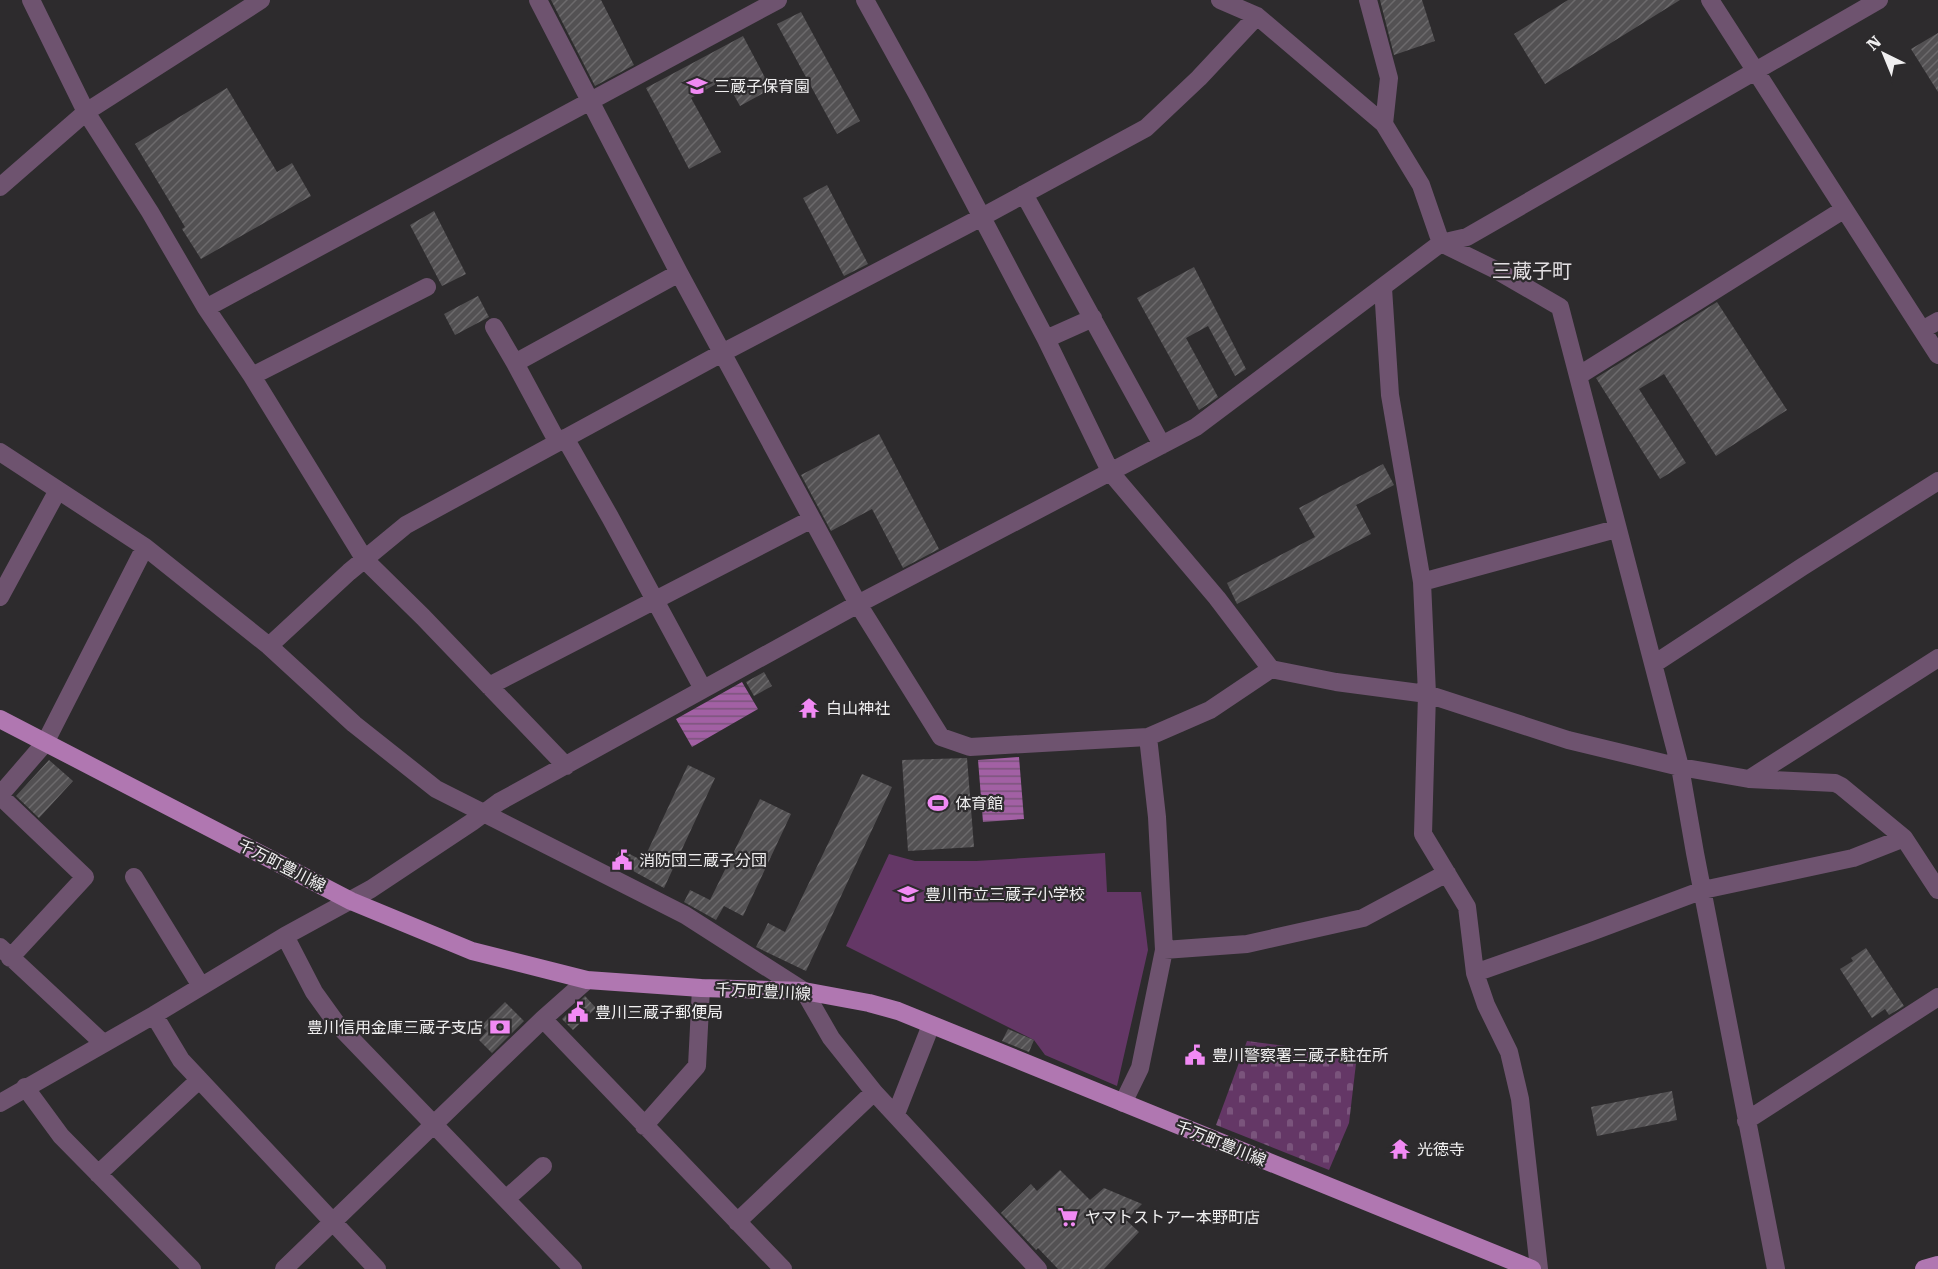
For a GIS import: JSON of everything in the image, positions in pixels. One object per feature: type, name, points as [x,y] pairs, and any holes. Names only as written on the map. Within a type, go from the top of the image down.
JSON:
[{"type":"main road","name":"千万町豊川線","points":[[0,719],[351,901],[472,951],[587,981],[804,991],[898,1011],[1532,1269]]},
{"type":"main road","points":[[1924,1269],[1938,1265]]},
{"type":"street","points":[[31,0],[86,112],[365,560],[566,766]]},
{"type":"street","points":[[0,187],[86,112],[261,0]]},
{"type":"street","points":[[538,0],[679,273],[858,604],[941,737],[970,747],[1148,737],[1210,710],[1271,669]]},
{"type":"street","points":[[206,308],[778,0]]},
{"type":"street","points":[[865,0],[1046,339],[1112,473],[1217,598],[1271,669],[1336,682],[1426,694],[1568,740],[1680,767],[1749,778],[1835,783],[1904,838],[1938,890]]},
{"type":"street","points":[[1220,0],[1256,8],[1384,123],[1421,186],[1441,243],[1496,270],[1560,307],[1616,529],[1680,767],[1776,1269]]},
{"type":"street","points":[[1368,0],[1389,78],[1384,123]]},
{"type":"street","points":[[1710,0],[1938,355]]},
{"type":"street","points":[[0,1103],[154,1015],[285,936],[351,901],[499,802],[858,604],[1196,427],[1441,243],[1467,237],[1879,0]]},
{"type":"street","points":[[269,646],[406,525],[722,353],[1146,128],[1199,78],[1256,8]]},
{"type":"street","points":[[1024,194],[1162,445]]},
{"type":"street","points":[[1578,376],[1844,210]]},
{"type":"street","points":[[515,363],[679,273]]},
{"type":"street","points":[[252,376],[427,287]]},
{"type":"street","points":[[1383,288],[1390,395],[1422,582],[1426,694],[1423,834],[1467,907],[1475,973],[1486,1005],[1509,1052],[1520,1099],[1539,1269]]},
{"type":"street","points":[[1046,339],[1093,318]]},
{"type":"street","points":[[1922,330],[1938,321]]},
{"type":"street","points":[[494,327],[655,600],[703,690]]},
{"type":"street","points":[[0,452],[145,547],[269,646],[354,724],[436,789],[686,915],[804,991],[831,1038],[874,1092],[1038,1269]]},
{"type":"street","points":[[1654,664],[1938,481]]},
{"type":"street","points":[[0,597],[58,490]]},
{"type":"street","points":[[489,686],[812,519]]},
{"type":"street","points":[[1422,582],[1616,529]]},
{"type":"street","points":[[103,1043],[5,952],[85,877],[0,796],[45,742],[145,547]]},
{"type":"street","points":[[1749,778],[1938,658]]},
{"type":"street","points":[[1123,1103],[1140,1068],[1164,950],[1157,817],[1148,737]]},
{"type":"street","points":[[1475,973],[1703,890],[1853,858],[1904,838]]},
{"type":"street","points":[[1164,950],[1247,944],[1363,918],[1448,873]]},
{"type":"street","points":[[134,877],[201,986]]},
{"type":"street","points":[[285,936],[314,992],[338,1024],[573,1269]]},
{"type":"street","points":[[284,1269],[543,1019],[587,981]]},
{"type":"street","points":[[644,1126],[697,1066],[701,988]]},
{"type":"street","points":[[1746,1121],[1938,997]]},
{"type":"street","points":[[154,1015],[181,1060],[377,1269]]},
{"type":"street","points":[[543,1019],[783,1269]]},
{"type":"street","points":[[896,1114],[931,1025]]},
{"type":"street","points":[[98,1174],[199,1080]]},
{"type":"street","points":[[25,1088],[61,1136],[192,1269]]},
{"type":"street","points":[[737,1222],[874,1092]]},
{"type":"street","points":[[506,1199],[543,1166]]},
{"type":"green space","points":[[1105,853],[1107,892],[1141,892],[1148,950],[1117,1086],[1045,1055],[1034,1040],[846,946],[889,854],[915,861],[976,861]]},
{"type":"green space","points":[[1247,1041],[1357,1055],[1349,1123],[1329,1170],[1216,1125]]},
{"type":"shaded area","points":[[742,682],[758,709],[692,747],[676,719]]},
{"type":"shaded area","points":[[1019,757],[1024,819],[983,822],[978,760]]},
{"type":"building","points":[[551,0],[601,0],[634,65],[595,86]]},
{"type":"building","points":[[1380,0],[1422,0],[1435,41],[1394,55]]},
{"type":"building","points":[[1568,0],[1680,0],[1545,84],[1514,34]]},
{"type":"building","points":[[801,12],[860,121],[837,134],[777,24]]},
{"type":"building","points":[[1938,33],[1938,92],[1911,49]]},
{"type":"building","points":[[743,36],[771,89],[740,106],[725,79],[691,98],[721,152],[689,169],[646,88]]},
{"type":"building","points":[[227,88],[277,172],[292,163],[311,196],[201,259],[182,229],[185,227],[135,144]]},
{"type":"building","points":[[827,185],[868,264],[844,276],[803,198]]},
{"type":"building","points":[[434,211],[466,274],[442,286],[410,225]]},
{"type":"building","points":[[1194,267],[1246,369],[1235,376],[1208,326],[1186,338],[1218,397],[1199,410],[1137,298]]},
{"type":"building","points":[[478,296],[489,317],[455,335],[444,314]]},
{"type":"building","points":[[1717,302],[1787,410],[1716,456],[1664,374],[1639,389],[1686,463],[1660,479],[1596,378]]},
{"type":"building","points":[[879,434],[939,549],[903,568],[872,509],[831,531],[801,475]]},
{"type":"building","points":[[1383,464],[1394,485],[1356,505],[1371,534],[1237,604],[1227,583],[1315,537],[1299,508]]},
{"type":"building","points":[[764,672],[772,686],[754,696],[746,682]]},
{"type":"building","name":"体育館","points":[[967,758],[974,847],[908,851],[902,760]]},
{"type":"building","points":[[49,760],[73,781],[39,818],[16,796]]},
{"type":"building","points":[[688,765],[715,778],[664,888],[626,867],[624,871],[612,865],[620,849],[643,861]]},
{"type":"building","points":[[862,774],[892,787],[806,971],[756,947],[768,923],[785,932]]},
{"type":"building","points":[[760,799],[791,814],[743,916],[724,906],[716,920],[684,902],[690,890],[710,900]]},
{"type":"building","points":[[1866,948],[1904,1006],[1889,1015],[1885,1009],[1872,1018],[1840,969],[1853,961],[1851,958]]},
{"type":"building","points":[[585,996],[596,1008],[573,1030],[562,1019]]},
{"type":"building","points":[[505,1002],[524,1021],[492,1053],[479,1040],[487,1031],[481,1026]]},
{"type":"building","points":[[1008,1029],[1034,1040],[1029,1052],[1002,1041]]},
{"type":"building","points":[[1672,1091],[1677,1120],[1597,1136],[1591,1107]]},
{"type":"building","points":[[1060,1170],[1090,1200],[1104,1188],[1142,1204],[1126,1220],[1139,1232],[1104,1269],[1058,1269],[1038,1248],[1036,1250],[1001,1213],[1031,1184],[1037,1191]]},
{"type":"place","name":"三蔵子保育園","points":[[697,86]]},
{"type":"place","name":"白山神社","points":[[809,708]]},
{"type":"place","name":"体育館","points":[[938,803]]},
{"type":"place","name":"消防団三蔵子分団","points":[[622,860]]},
{"type":"place","name":"豊川市立三蔵子小学校","points":[[908,894]]},
{"type":"place","name":"豊川三蔵子郵便局","points":[[578,1012]]},
{"type":"place","name":"豊川信用金庫三蔵子支店","points":[[500,1027]]},
{"type":"place","name":"豊川警察署三蔵子駐在所","points":[[1195,1055]]},
{"type":"place","name":"光徳寺","points":[[1400,1149]]},
{"type":"place","name":"ヤマトストアー本野町店","points":[[1068,1217]]},
{"type":"district","name":"三蔵子町","points":[[1532,271]]}]
